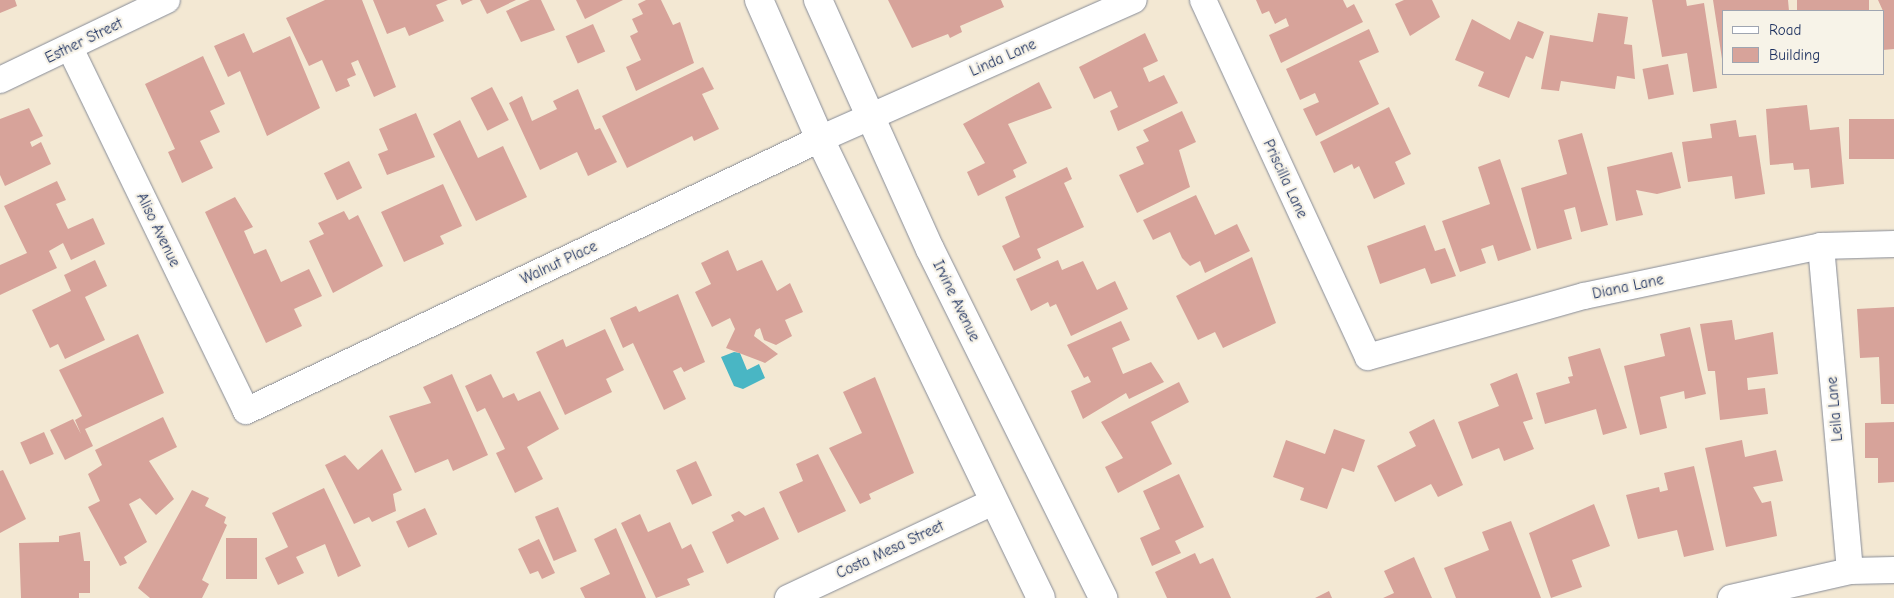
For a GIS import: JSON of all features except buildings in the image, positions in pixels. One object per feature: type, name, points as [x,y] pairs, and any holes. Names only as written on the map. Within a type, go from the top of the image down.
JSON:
[{"type":"main road","points":[[759,0],[820,139],[992,502],[1041,598]]},
{"type":"main road","name":"Irvine Avenue","points":[[818,0],[872,115],[930,249],[1103,598]]},
{"type":"street","name":"Esther Street","points":[[0,80],[167,0]]},
{"type":"street","name":"Linda Lane","points":[[872,115],[1134,0]]},
{"type":"street","name":"Priscilla Lane","points":[[1202,0],[1368,357]]},
{"type":"street","name":"Aliso Avenue","points":[[70,48],[246,411]]},
{"type":"street","name":"Walnut Place","points":[[246,411],[872,115]]},
{"type":"street","name":"Diana Lane","points":[[1368,357],[1584,296],[1821,246],[1894,244]]},
{"type":"street","name":"Leila Lane","points":[[1821,246],[1850,572]]},
{"type":"street","name":"Costa Mesa Street","points":[[788,598],[992,502]]},
{"type":"street","points":[[1732,598],[1850,572],[1894,570]]},
{"type":"water","points":[[734,352],[740,353],[747,370],[759,364],[765,378],[743,389],[734,386],[721,357]]}]
